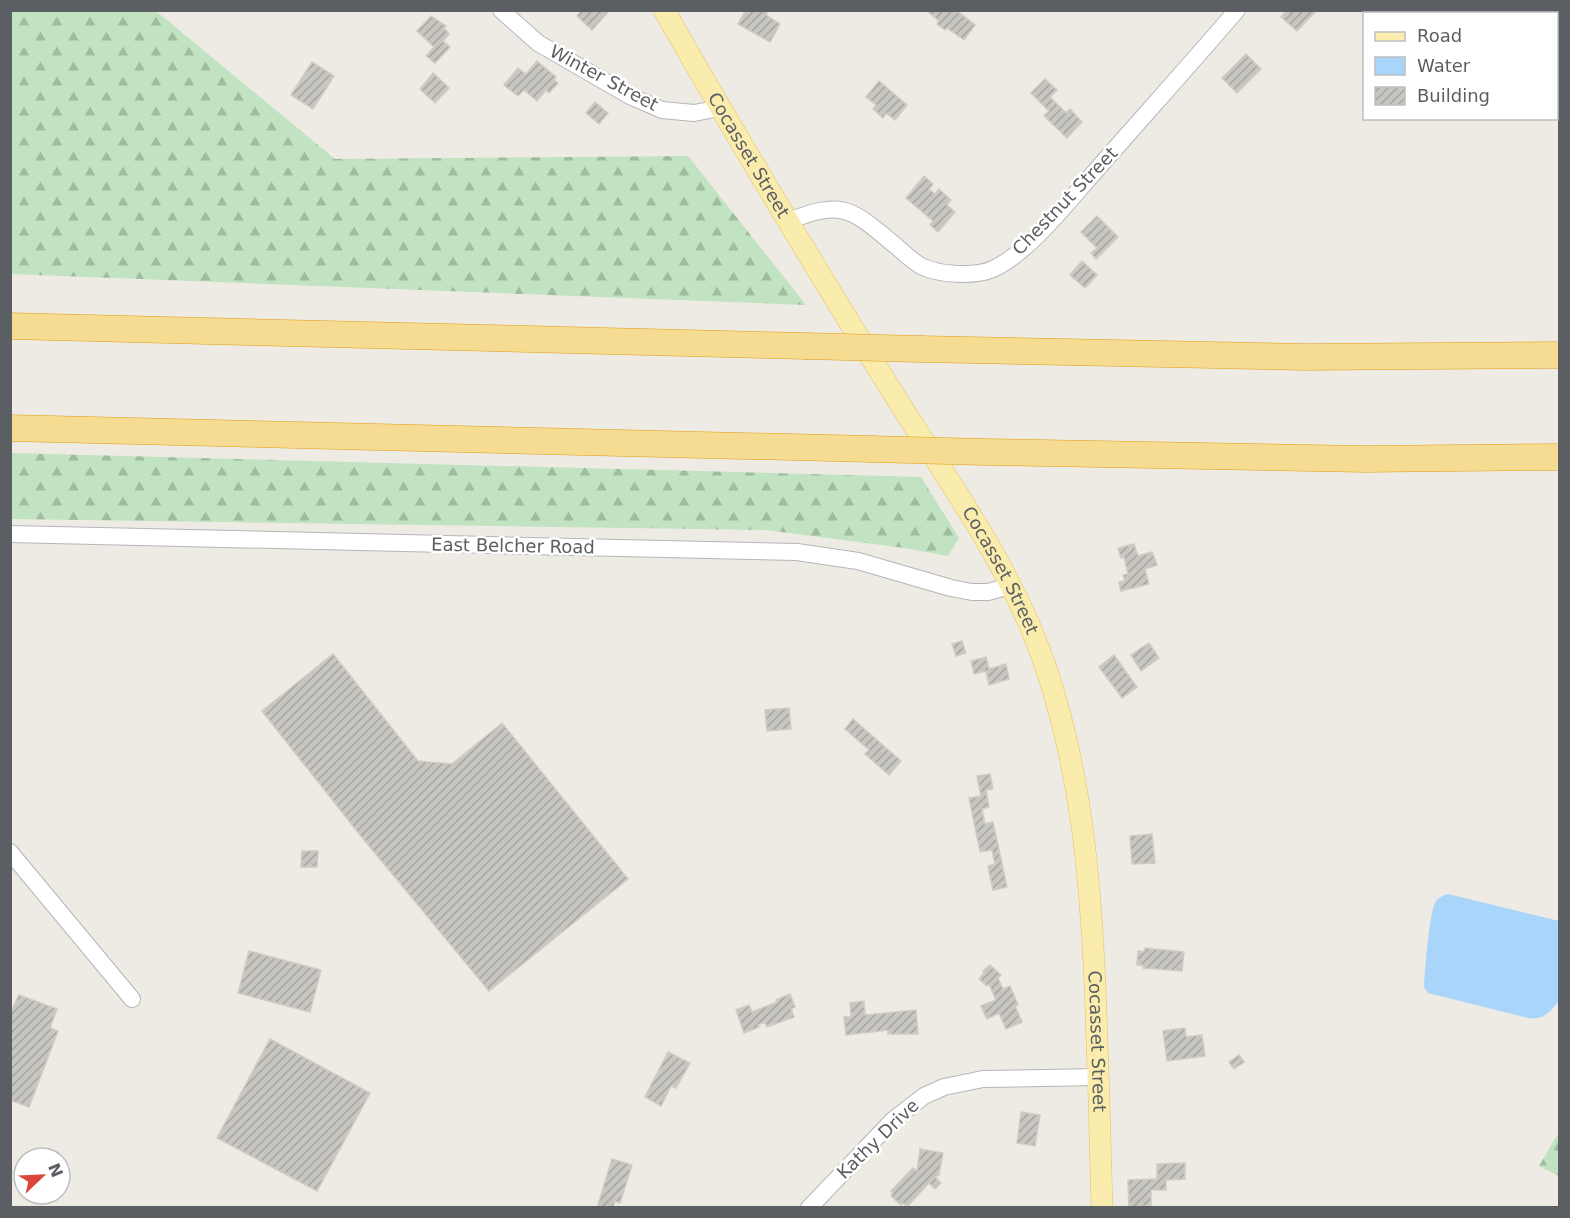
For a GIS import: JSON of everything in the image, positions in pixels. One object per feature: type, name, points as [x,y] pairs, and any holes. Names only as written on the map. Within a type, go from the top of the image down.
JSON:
[{"type":"highway","points":[[10,326],[1273,357],[1560,355]]},
{"type":"highway","points":[[10,428],[985,452],[1365,459],[1560,457]]},
{"type":"main road","name":"Cocasset Street","points":[[664,10],[787,222],[984,539],[1010,586],[1032,633],[1050,680],[1082,813],[1092,905],[1099,1077],[1101,1208]]},
{"type":"street","name":"Winter Street","points":[[501,10],[537,43],[630,96],[662,110],[694,113],[720,108]]},
{"type":"street","name":"Chestnut Street","points":[[787,222],[822,209],[842,209],[865,220],[919,265],[933,271],[948,273],[991,270],[1020,251],[1061,209],[1237,10]]},
{"type":"street","name":"East Belcher Road","points":[[10,534],[797,552],[858,561],[972,592],[990,591],[1010,586]]},
{"type":"street","points":[[10,852],[132,999]]},
{"type":"street","name":"Kathy Drive","points":[[809,1208],[893,1120],[924,1096],[944,1087],[983,1079],[1099,1077]]},
{"type":"green space","points":[[11,11],[156,11],[335,159],[688,156],[806,305],[11,274]]},
{"type":"green space","points":[[11,453],[921,477],[959,538],[948,556],[766,530],[11,519]]},
{"type":"green space","points":[[1559,1132],[1559,1176],[1539,1166]]},
{"type":"water","points":[[1448,894],[1559,921],[1559,1001],[1549,1012],[1538,1018],[1528,1018],[1428,993],[1424,987],[1431,916],[1436,901]]},
{"type":"building","points":[[582,10],[610,10],[592,30],[577,16]]},
{"type":"building","points":[[746,10],[768,10],[766,15],[780,24],[770,42],[738,24]]},
{"type":"building","points":[[926,10],[956,10],[975,25],[964,40],[937,24],[939,21]]},
{"type":"building","points":[[1287,10],[1317,10],[1297,31],[1281,17]]},
{"type":"building","points":[[431,16],[446,26],[444,28],[449,34],[443,41],[450,47],[435,63],[426,56],[434,47],[417,31]]},
{"type":"building","points":[[1246,54],[1261,69],[1237,93],[1222,78]]},
{"type":"building","points":[[537,61],[556,77],[554,80],[558,83],[549,93],[546,90],[537,101],[524,90],[518,96],[504,85],[518,68],[526,74]]},
{"type":"building","points":[[312,62],[334,76],[313,109],[291,95]]},
{"type":"building","points":[[433,73],[449,88],[435,103],[420,89]]},
{"type":"building","points":[[1045,79],[1057,90],[1050,97],[1066,113],[1070,109],[1082,122],[1067,138],[1044,116],[1049,111],[1031,93]]},
{"type":"building","points":[[879,81],[907,105],[895,120],[886,113],[883,118],[873,109],[876,105],[866,97]]},
{"type":"building","points":[[595,102],[608,113],[599,124],[586,113]]},
{"type":"building","points":[[924,176],[933,184],[929,189],[935,194],[939,189],[951,200],[947,205],[955,212],[938,232],[930,225],[933,221],[906,198]]},
{"type":"building","points":[[1097,216],[1118,237],[1096,259],[1091,253],[1097,248],[1081,232]]},
{"type":"building","points":[[1082,261],[1097,275],[1085,288],[1070,275]]},
{"type":"building","points":[[1134,544],[1138,556],[1152,552],[1157,565],[1145,569],[1149,584],[1121,591],[1119,582],[1125,581],[1123,575],[1128,574],[1124,557],[1121,558],[1118,548]]},
{"type":"building","points":[[962,641],[966,653],[956,656],[952,644]]},
{"type":"building","points":[[1149,643],[1159,658],[1141,671],[1131,655]]},
{"type":"building","points":[[333,654],[418,761],[452,764],[502,723],[628,879],[489,991],[360,835],[262,711]]},
{"type":"building","points":[[1114,655],[1137,687],[1122,698],[1099,667]]},
{"type":"building","points":[[986,657],[989,669],[1006,664],[1009,679],[989,685],[986,671],[974,674],[971,661]]},
{"type":"building","points":[[789,708],[791,729],[767,731],[765,710]]},
{"type":"building","points":[[853,719],[901,761],[889,775],[865,754],[869,750],[845,729]]},
{"type":"building","points":[[990,774],[993,789],[986,790],[989,807],[982,809],[985,824],[993,822],[1007,887],[993,890],[988,866],[995,864],[992,850],[980,852],[969,798],[981,796],[977,776]]},
{"type":"building","points":[[1152,834],[1155,863],[1132,864],[1130,836]]},
{"type":"building","points":[[302,851],[318,851],[317,867],[301,867]]},
{"type":"building","points":[[1145,948],[1184,952],[1182,971],[1143,968],[1143,965],[1137,965],[1138,951],[1144,952]]},
{"type":"building","points":[[249,951],[321,970],[310,1012],[238,993]]},
{"type":"building","points":[[990,965],[1001,975],[998,978],[1003,989],[1010,986],[1018,1005],[1015,1006],[1022,1022],[1006,1029],[999,1013],[987,1019],[981,1006],[996,1000],[989,984],[987,986],[979,979]]},
{"type":"building","points":[[790,994],[795,1007],[791,1009],[794,1017],[767,1027],[765,1022],[744,1033],[736,1010],[749,1005],[752,1012]]},
{"type":"building","points":[[19,995],[57,1009],[50,1028],[58,1031],[29,1107],[10,1100],[10,1014]]},
{"type":"building","points":[[864,1001],[865,1015],[916,1010],[918,1034],[888,1034],[888,1030],[846,1035],[844,1017],[851,1017],[850,1003]]},
{"type":"building","points":[[1185,1028],[1186,1037],[1202,1035],[1205,1056],[1167,1061],[1163,1031]]},
{"type":"building","points":[[270,1039],[370,1093],[317,1191],[217,1138]]},
{"type":"building","points":[[668,1052],[690,1063],[676,1088],[671,1086],[661,1106],[645,1097]]},
{"type":"building","points":[[1239,1055],[1244,1062],[1234,1069],[1229,1062]]},
{"type":"building","points":[[1021,1112],[1040,1115],[1035,1146],[1017,1143]]},
{"type":"building","points":[[920,1149],[943,1153],[939,1175],[935,1177],[941,1183],[935,1189],[929,1183],[907,1207],[891,1196],[893,1193],[891,1191],[913,1168],[917,1171]]},
{"type":"building","points":[[612,1159],[632,1165],[620,1203],[615,1201],[613,1208],[597,1208]]},
{"type":"building","points":[[1185,1163],[1185,1179],[1166,1180],[1166,1190],[1151,1190],[1151,1206],[1129,1207],[1128,1180],[1157,1179],[1157,1164]]}]
